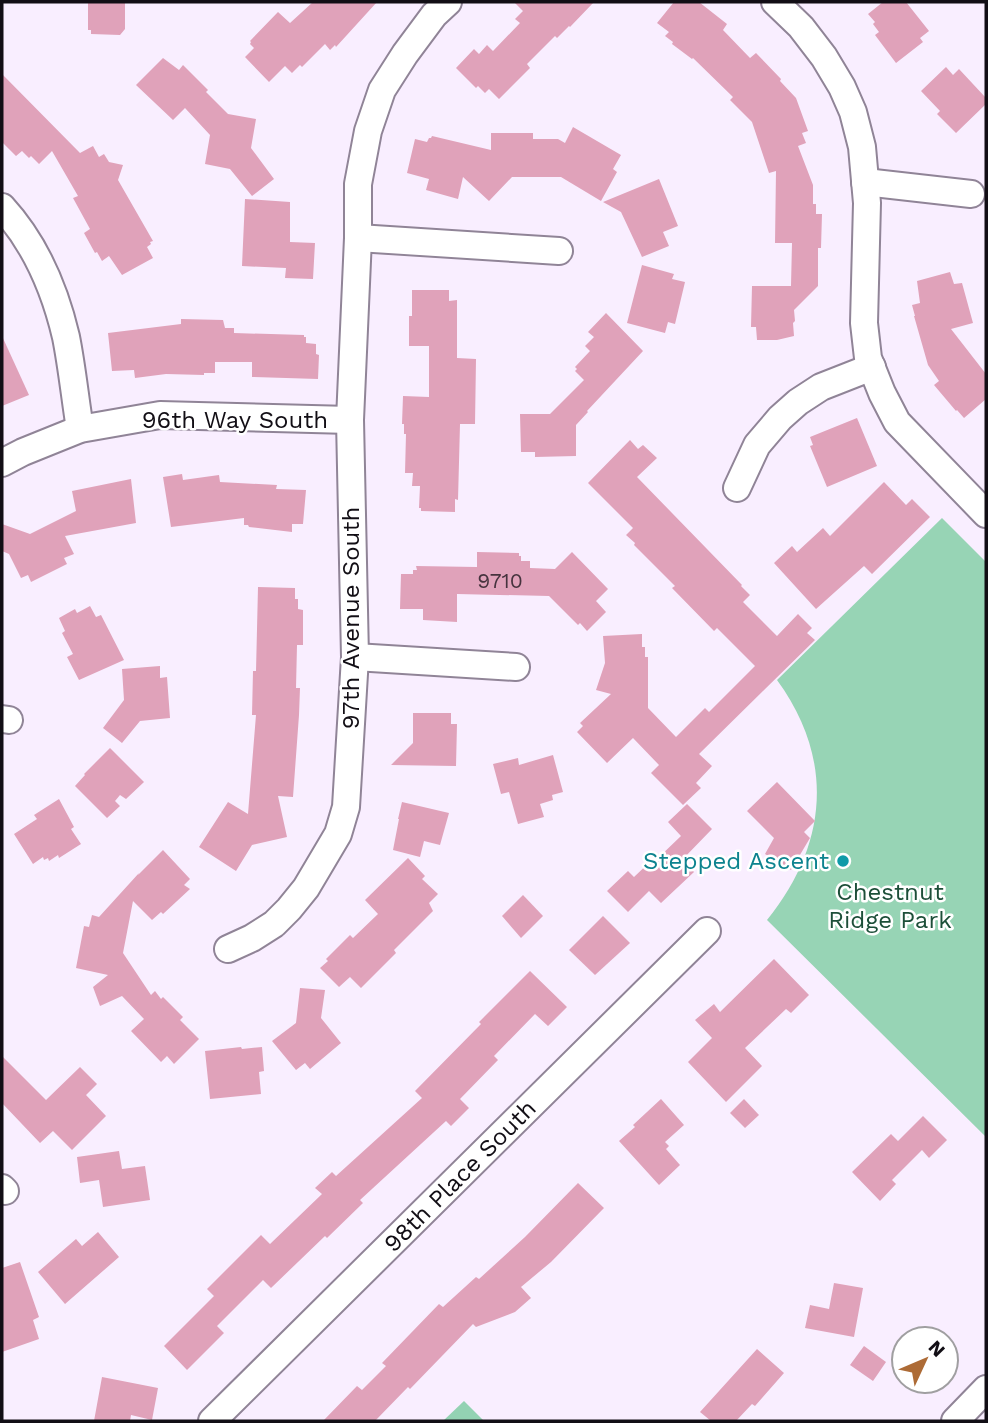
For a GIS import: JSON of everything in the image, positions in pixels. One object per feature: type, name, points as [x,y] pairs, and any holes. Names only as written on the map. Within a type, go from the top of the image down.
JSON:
[{"type":"street","name":"97th Avenue South","points":[[228,949],[274,924],[289,909],[306,888],[338,834],[346,807],[355,657],[350,420],[358,184],[368,131],[382,90],[412,44],[434,15],[448,2]]},
{"type":"street","points":[[775,2],[801,27],[824,57],[842,86],[853,112],[862,147],[867,203],[864,323],[868,358],[882,393],[897,422],[986,514]]},
{"type":"street","points":[[865,182],[971,194]]},
{"type":"street","points":[[2,207],[30,244],[54,300],[66,337],[80,429]]},
{"type":"street","points":[[358,238],[559,251]]},
{"type":"street","points":[[737,488],[757,445],[780,418],[821,387],[872,367]]},
{"type":"street","name":"96th Way South","points":[[2,463],[80,429],[160,415],[350,420]]},
{"type":"street","points":[[355,657],[516,667]]},
{"type":"street","name":"98th Place South","points":[[212,1421],[707,931]]},
{"type":"street","points":[[955,1421],[986,1390]]},
{"type":"green space","name":"Chestnut Ridge Park","points":[[942,518],[986,562],[986,1137],[767,920],[787,891],[802,862],[812,832],[817,802],[815,771],[808,740],[796,710],[777,680]]},
{"type":"green space","points":[[464,1401],[484,1421],[443,1421]]},
{"type":"building","points":[[88,2],[125,2],[125,29],[120,35],[91,34],[91,30],[88,30]]},
{"type":"building","points":[[313,2],[377,2],[336,47],[335,45],[330,50],[325,44],[302,67],[300,65],[292,73],[285,66],[269,82],[245,57],[254,48],[250,41],[278,12],[290,23]]},
{"type":"building","points":[[514,2],[594,2],[527,64],[530,68],[499,99],[489,89],[485,93],[478,86],[476,88],[456,68],[474,49],[479,54],[487,45],[493,51],[520,23],[515,19],[523,11]]},
{"type":"building","points":[[674,2],[699,2],[727,24],[723,30],[750,58],[756,53],[796,98],[808,131],[802,133],[806,143],[798,146],[813,185],[816,214],[822,214],[821,248],[818,248],[818,286],[794,310],[794,336],[777,340],[757,340],[756,327],[751,327],[752,286],[791,286],[792,243],[775,243],[776,171],[769,173],[752,122],[730,100],[733,97],[693,58],[672,44],[665,36],[669,32],[657,23]]},
{"type":"building","points":[[883,2],[906,2],[929,31],[920,38],[923,42],[896,63],[875,35],[879,32],[868,14]]},
{"type":"building","points":[[163,58],[179,70],[183,65],[228,114],[256,119],[251,148],[274,179],[252,196],[230,169],[205,164],[210,135],[185,108],[173,120],[136,85]]},
{"type":"building","points":[[946,67],[953,75],[959,69],[986,98],[986,104],[956,133],[937,114],[940,111],[921,91]]},
{"type":"building","points":[[2,74],[80,153],[93,146],[99,157],[104,154],[109,162],[123,165],[118,180],[153,241],[147,247],[153,258],[122,275],[109,256],[102,261],[84,233],[90,229],[73,198],[78,196],[52,151],[39,164],[22,151],[16,156],[2,142]]},
{"type":"building","points":[[573,127],[621,155],[613,169],[617,172],[601,201],[561,177],[512,177],[489,201],[463,177],[458,199],[426,190],[429,179],[407,173],[415,139],[427,142],[432,136],[491,150],[491,133],[533,133],[533,139],[558,139],[565,143]]},
{"type":"building","points":[[659,179],[678,226],[663,232],[669,246],[642,257],[621,212],[603,202]]},
{"type":"building","points":[[245,199],[290,202],[290,242],[315,243],[313,279],[285,278],[286,268],[242,266]]},
{"type":"building","points":[[642,265],[674,274],[672,279],[685,282],[675,324],[668,322],[665,333],[627,323]]},
{"type":"building","points":[[950,272],[954,284],[962,283],[973,323],[951,329],[986,374],[986,399],[964,418],[934,385],[939,381],[928,365],[912,305],[920,303],[917,281]]},
{"type":"building","points":[[412,290],[449,290],[449,301],[457,300],[457,358],[476,359],[475,424],[460,424],[458,500],[455,499],[455,512],[421,511],[420,486],[412,486],[413,473],[405,473],[403,396],[429,397],[429,346],[409,346]]},
{"type":"building","points":[[606,313],[643,351],[576,425],[576,456],[535,457],[535,452],[521,452],[520,414],[550,414],[584,380],[575,371],[575,367],[590,351],[585,346],[594,337],[588,332]]},
{"type":"building","points":[[181,319],[223,320],[225,328],[234,328],[234,333],[304,335],[306,343],[316,344],[316,354],[319,355],[318,379],[252,377],[252,362],[215,362],[215,373],[204,375],[166,374],[135,378],[134,370],[112,371],[108,333],[181,324]]},
{"type":"building","points":[[2,336],[29,395],[2,406]]},
{"type":"building","points":[[857,418],[877,466],[827,487],[810,446],[813,445],[810,437]]},
{"type":"building","points":[[630,440],[638,449],[643,445],[657,458],[637,477],[742,585],[750,595],[743,602],[777,636],[798,614],[812,628],[807,633],[815,640],[699,754],[712,766],[696,783],[701,788],[683,805],[651,773],[659,765],[633,738],[607,763],[577,732],[583,726],[580,723],[611,694],[596,690],[605,663],[603,636],[642,634],[642,647],[645,647],[645,657],[648,657],[648,708],[676,737],[705,708],[709,712],[755,666],[717,628],[714,631],[672,588],[675,586],[626,535],[633,528],[588,483]]},
{"type":"building","points":[[182,474],[183,480],[219,475],[220,482],[277,485],[276,489],[306,490],[303,524],[292,524],[292,532],[249,527],[244,525],[244,518],[171,527],[163,477]]},
{"type":"building","points":[[131,479],[136,523],[65,536],[74,554],[64,558],[67,564],[31,582],[28,575],[21,578],[9,554],[2,551],[2,524],[30,534],[76,511],[72,491]]},
{"type":"building","points":[[884,482],[906,505],[912,499],[930,517],[872,574],[864,566],[816,609],[774,563],[792,546],[797,552],[823,528],[830,536]]},
{"type":"building","points":[[477,552],[519,553],[521,561],[530,561],[530,568],[555,569],[572,552],[608,589],[596,601],[606,612],[587,631],[549,596],[457,594],[457,622],[423,620],[423,609],[400,609],[401,574],[413,574],[413,570],[417,570],[416,566],[477,567]]},
{"type":"building","points":[[258,587],[295,588],[298,609],[303,610],[303,645],[297,645],[296,688],[300,688],[293,797],[278,796],[287,837],[252,845],[236,871],[199,847],[228,802],[248,814],[256,715],[252,715]]},
{"type":"building","points":[[90,606],[96,617],[101,615],[124,660],[79,680],[67,657],[73,654],[62,633],[65,631],[59,618],[75,609],[77,613]]},
{"type":"building","points":[[160,666],[160,678],[167,677],[170,718],[140,721],[122,743],[103,728],[124,700],[122,669]]},
{"type":"building","points":[[413,713],[451,713],[451,724],[457,724],[456,766],[391,765],[413,743]]},
{"type":"building","points":[[110,748],[144,782],[126,799],[120,795],[115,801],[120,806],[107,818],[75,786]]},
{"type":"building","points":[[553,755],[563,792],[552,795],[553,800],[540,804],[544,817],[518,824],[509,792],[501,794],[493,764],[518,758],[519,765]]},
{"type":"building","points":[[777,782],[815,821],[804,832],[810,838],[791,870],[765,854],[774,838],[747,811]]},
{"type":"building","points":[[59,799],[74,827],[71,829],[81,844],[59,858],[58,855],[49,861],[43,857],[33,864],[14,834],[37,819],[34,815]]},
{"type":"building","points":[[402,802],[449,813],[440,845],[424,841],[420,857],[393,850]]},
{"type":"building","points":[[687,804],[712,829],[682,860],[694,872],[661,903],[649,891],[628,912],[607,891],[628,871],[634,877],[681,836],[668,822]]},
{"type":"building","points":[[163,850],[190,879],[184,885],[190,889],[163,914],[161,912],[152,920],[133,901],[123,953],[151,995],[155,991],[161,999],[163,997],[183,1017],[180,1020],[199,1039],[174,1064],[167,1056],[161,1062],[131,1031],[144,1019],[122,996],[100,1006],[93,987],[108,975],[76,968],[84,926],[89,927],[92,915],[99,917]]},
{"type":"building","points":[[408,858],[425,876],[422,879],[438,894],[429,903],[433,911],[361,988],[350,977],[339,987],[320,968],[350,935],[353,938],[378,914],[365,900]]},
{"type":"building","points":[[523,895],[543,916],[521,938],[502,916]]},
{"type":"building","points":[[603,916],[630,943],[595,975],[569,950]]},
{"type":"building","points":[[774,959],[809,995],[791,1013],[786,1009],[745,1048],[762,1066],[726,1102],[688,1062],[712,1038],[695,1020],[714,1004],[720,1012]]},
{"type":"building","points":[[530,971],[567,1007],[548,1026],[535,1014],[494,1056],[498,1060],[460,1099],[469,1108],[451,1126],[446,1121],[360,1200],[363,1203],[327,1238],[325,1236],[271,1288],[263,1280],[217,1326],[224,1333],[187,1370],[164,1346],[214,1296],[207,1289],[261,1235],[270,1244],[322,1194],[315,1188],[332,1172],[336,1176],[422,1098],[415,1091]]},
{"type":"building","points":[[300,988],[325,990],[321,1018],[341,1043],[310,1069],[305,1063],[296,1070],[272,1041],[296,1023]]},
{"type":"building","points":[[262,1047],[264,1071],[259,1072],[261,1094],[210,1099],[205,1051]]},
{"type":"building","points":[[2,1056],[46,1100],[80,1067],[97,1084],[86,1095],[106,1116],[72,1150],[53,1131],[40,1143],[2,1103]]},
{"type":"building","points":[[661,1099],[684,1125],[665,1142],[669,1146],[666,1149],[680,1165],[659,1185],[619,1141]]},
{"type":"building","points":[[744,1099],[759,1115],[745,1128],[730,1113]]},
{"type":"building","points":[[923,1116],[947,1140],[929,1158],[922,1150],[892,1180],[896,1184],[880,1201],[852,1172],[891,1134],[898,1141]]},
{"type":"building","points":[[119,1151],[122,1169],[145,1166],[150,1200],[103,1207],[99,1180],[80,1183],[77,1157]]},
{"type":"building","points":[[578,1183],[604,1208],[551,1262],[521,1287],[531,1298],[515,1312],[476,1327],[473,1324],[375,1421],[323,1421],[357,1386],[362,1390],[386,1366],[382,1363],[439,1304],[443,1307],[476,1277],[479,1279]]},
{"type":"building","points":[[98,1232],[119,1257],[65,1304],[38,1272],[76,1239],[82,1246]]},
{"type":"building","points":[[20,1262],[39,1317],[33,1320],[39,1339],[2,1352],[2,1268]]},
{"type":"building","points":[[834,1283],[863,1288],[854,1337],[805,1328],[810,1305],[829,1309]]},
{"type":"building","points":[[864,1346],[886,1362],[873,1381],[850,1365]]},
{"type":"building","points":[[757,1349],[784,1373],[755,1406],[752,1404],[736,1421],[711,1421],[700,1412]]},
{"type":"building","points":[[102,1377],[158,1388],[152,1420],[131,1415],[130,1421],[94,1421]]},
{"type":"place","name":"Stepped Ascent","points":[[843,861]]}]
